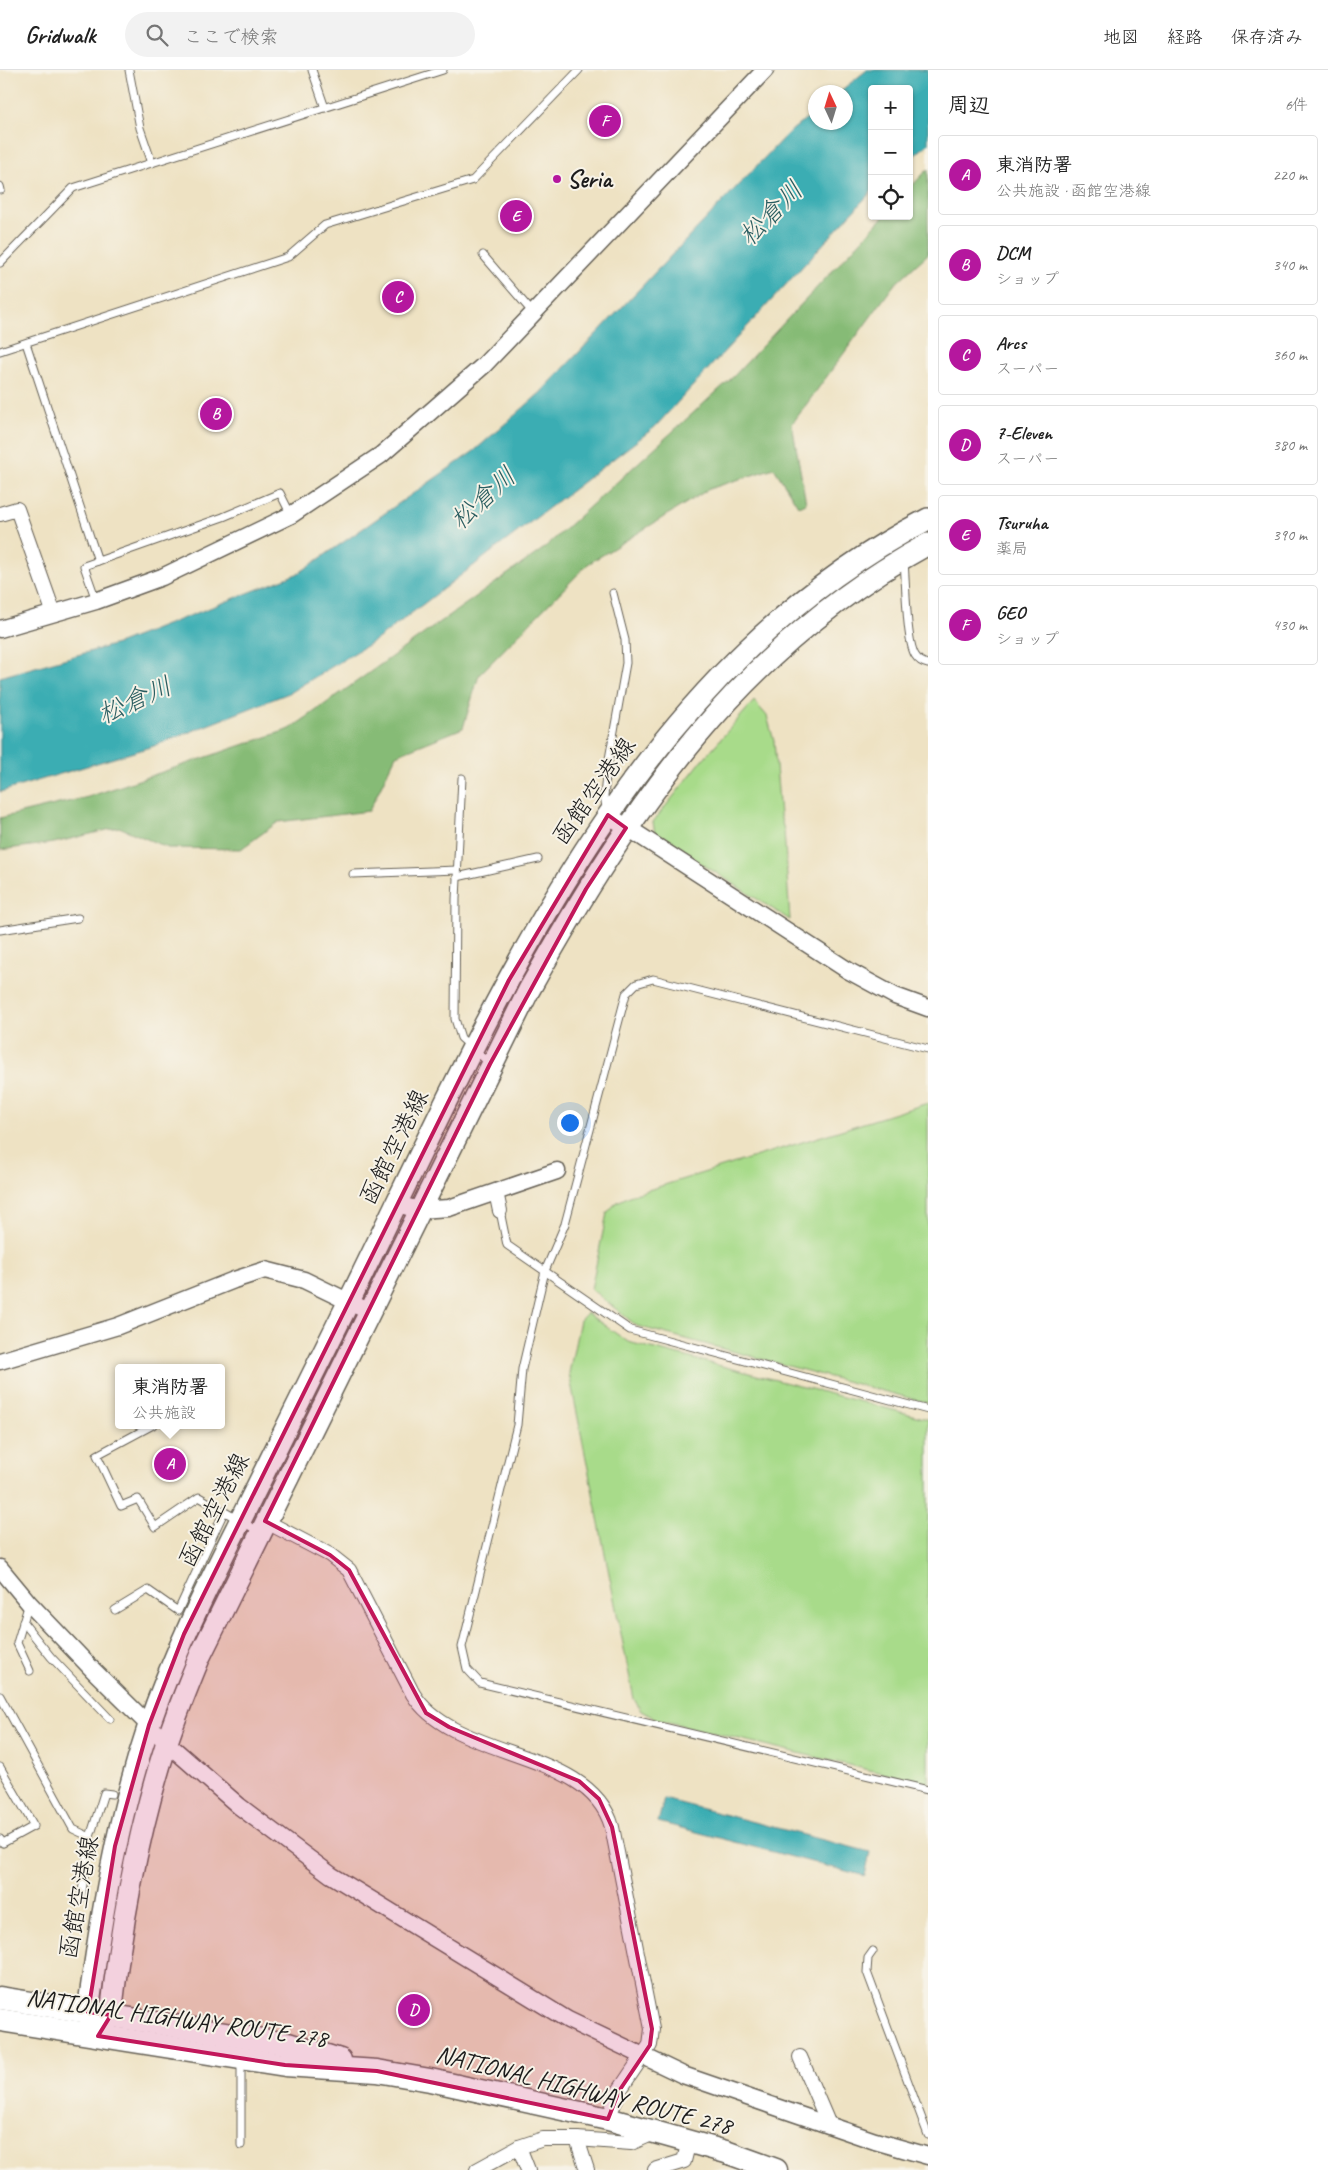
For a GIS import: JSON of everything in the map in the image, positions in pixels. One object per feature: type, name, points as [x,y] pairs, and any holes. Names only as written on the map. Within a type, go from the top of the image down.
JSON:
[{"type":"highway","name":"NATIONAL HIGHWAY ROUTE 278","points":[[0,1998],[288,2044],[377,2071],[608,2119],[688,2141],[776,2170]]},
{"type":"highway","name":"NATIONAL HIGHWAY ROUTE 278","points":[[0,2020],[285,2065],[377,2071]]},
{"type":"main road","name":"函館空港線","points":[[88,2012],[115,1846],[127,1796],[149,1725],[232,1516],[349,1302],[473,1050],[535,932],[608,815],[675,726],[748,648],[809,596],[897,536],[928,519]]},
{"type":"main road","name":"函館空港線","points":[[98,2036],[111,2015],[132,1877],[150,1799],[166,1743],[203,1648],[370,1312],[490,1064],[556,942],[626,828],[682,753],[734,694],[812,620],[904,556],[928,544]]},
{"type":"main road","points":[[88,2012],[98,2036]]},
{"type":"street","points":[[0,629],[96,601],[162,577],[291,515],[381,455],[484,365],[765,70]]},
{"type":"street","points":[[0,514],[17,509],[54,614]]},
{"type":"street","points":[[608,815],[849,971],[895,996],[928,1008]]},
{"type":"street","points":[[397,1204],[419,1210],[449,1208],[558,1171]]},
{"type":"street","points":[[496,1192],[500,1212]]},
{"type":"street","points":[[0,1361],[118,1326],[234,1280],[265,1270],[304,1280],[370,1312]]},
{"type":"street","points":[[262,1526],[330,1555],[349,1570],[357,1581],[413,1694],[426,1713],[448,1727],[579,1781],[599,1799],[612,1827],[652,2030],[652,2037],[644,2057],[619,2091],[608,2119]]},
{"type":"street","points":[[0,1568],[29,1603],[92,1670],[166,1743],[239,1806],[331,1875],[568,2020],[644,2057],[683,2075],[828,2125],[928,2156]]},
{"type":"street","points":[[800,2057],[828,2125]]},
{"type":"street","points":[[477,2170],[519,2147],[543,2139],[577,2139],[631,2143],[657,2132]]},
{"type":"street","points":[[577,2139],[587,2170]]},
{"type":"street","points":[[655,2170],[684,2161],[688,2141]]},
{"type":"street","points":[[519,2147],[528,2170]]},
{"type":"lane","points":[[129,70],[140,128],[152,163]]},
{"type":"lane","points":[[312,70],[325,108]]},
{"type":"lane","points":[[0,263],[73,188],[443,70]]},
{"type":"lane","points":[[0,351],[280,260],[288,257],[326,225],[473,180],[579,70]]},
{"type":"lane","points":[[483,255],[533,313]]},
{"type":"lane","points":[[26,343],[98,561]]},
{"type":"lane","points":[[96,601],[84,566],[223,517],[280,492],[291,515]]},
{"type":"lane","points":[[897,536],[904,556],[911,639],[915,655],[922,662],[928,664]]},
{"type":"lane","points":[[608,815],[604,796],[606,776],[626,663],[625,640],[613,593]]},
{"type":"lane","points":[[462,778],[457,874],[455,1019],[461,1038],[490,1064]]},
{"type":"lane","points":[[353,874],[457,874],[538,859]]},
{"type":"lane","points":[[0,930],[78,918]]},
{"type":"lane","points":[[928,1049],[653,979],[636,984],[626,994],[564,1224],[545,1271],[522,1368],[517,1425],[462,1647],[467,1669],[480,1683],[928,1790]]},
{"type":"lane","points":[[500,1212],[507,1245],[630,1330],[928,1410]]},
{"type":"lane","points":[[146,1429],[97,1455],[122,1506],[138,1499],[155,1528],[200,1497],[232,1516],[262,1526]]},
{"type":"lane","points":[[115,1610],[148,1590],[178,1611],[232,1516]]},
{"type":"lane","points":[[29,1603],[16,1643],[30,1671]]},
{"type":"lane","points":[[23,1622],[50,1657],[110,1719]]},
{"type":"lane","points":[[0,1696],[73,1829],[90,1837]]},
{"type":"lane","points":[[0,1767],[34,1826],[3,1843],[0,1839]]},
{"type":"lane","points":[[80,1898],[90,1837],[104,1793],[112,1794]]},
{"type":"lane","points":[[873,1951],[868,1958],[867,1972],[928,2135]]},
{"type":"lane","points":[[241,2058],[241,2145]]},
{"type":"highlighted area","points":[[608,815],[626,828],[586,889],[490,1064],[265,1521],[330,1555],[349,1570],[426,1713],[449,1727],[579,1781],[599,1799],[612,1827],[652,2029],[650,2045],[619,2091],[608,2119],[377,2071],[285,2065],[98,2036],[111,2015],[88,2012],[115,1846],[149,1725],[184,1634],[509,980]]},
{"type":"green space","points":[[928,169],[928,254],[894,285],[792,424],[806,503],[798,506],[774,468],[709,489],[588,564],[479,675],[463,728],[396,755],[369,811],[278,822],[241,849],[168,848],[119,827],[54,843],[0,850],[0,818],[88,797],[290,729],[543,549],[734,376],[880,220],[913,220],[913,185]]},
{"type":"green space","points":[[754,701],[767,716],[774,741],[780,815],[784,830],[790,920],[655,834],[653,822],[704,758]]},
{"type":"green space","points":[[928,1103],[928,1403],[637,1326],[591,1289],[607,1213],[616,1203],[629,1196]]},
{"type":"green space","points":[[587,1313],[628,1342],[928,1419],[928,1784],[656,1719],[641,1711],[634,1699],[569,1373],[580,1320]]},
{"type":"water","name":"松倉川","points":[[867,70],[928,70],[928,144],[913,157],[913,85],[868,85],[868,195],[655,427],[379,638],[289,693],[154,746],[0,792],[0,677],[120,643],[299,573],[474,451],[540,393],[787,134],[808,118],[808,130],[853,130],[853,85],[848,85]]},
{"type":"water","points":[[664,1799],[870,1852],[865,1876],[658,1822]]},
{"type":"place","name":"GEO","points":[[605,121]]},
{"type":"place","name":"Seria","points":[[557,179]]},
{"type":"place","name":"Tsuruha","points":[[516,216]]},
{"type":"place","name":"Arcs","points":[[398,297]]},
{"type":"place","name":"DCM","points":[[216,414]]},
{"type":"place","name":"東消防署","points":[[170,1464]]},
{"type":"place","name":"7-Eleven","points":[[414,2010]]}]
